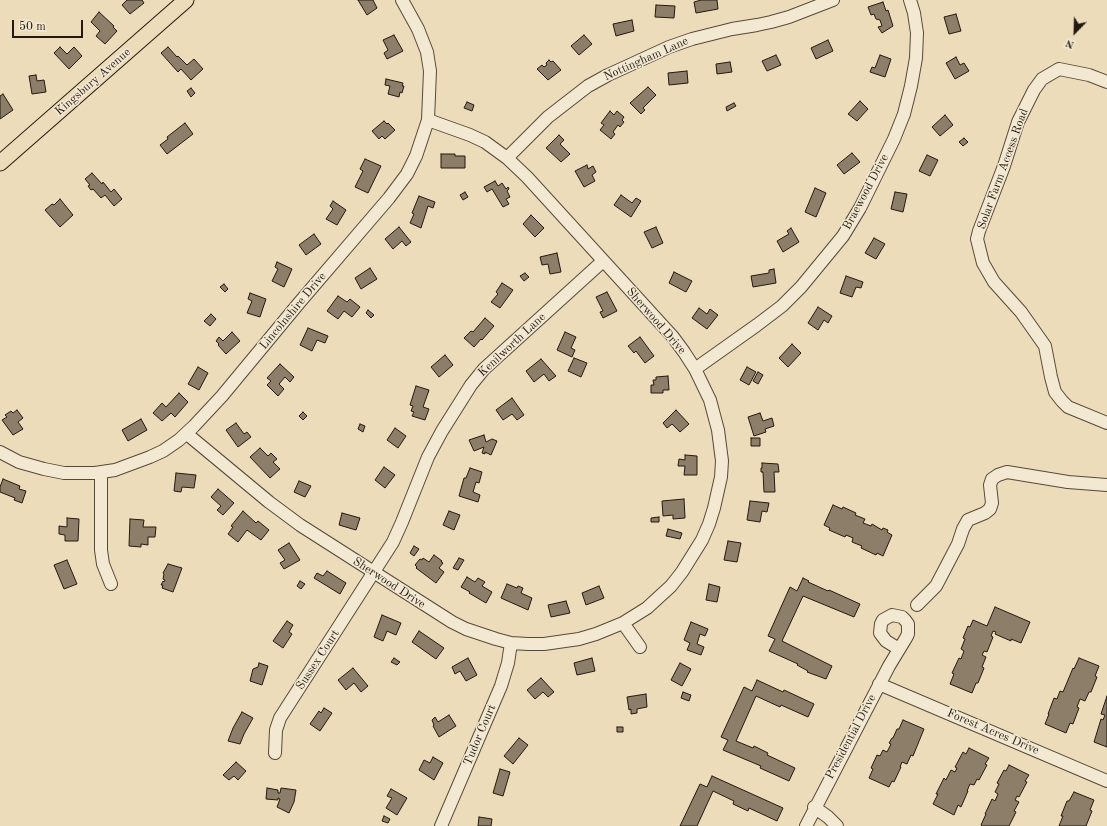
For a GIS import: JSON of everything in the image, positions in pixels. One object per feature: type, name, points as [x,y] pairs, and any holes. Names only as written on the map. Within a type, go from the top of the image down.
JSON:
[{"type":"main road","name":"Kingsbury Avenue","points":[[0,164],[186,0]]},
{"type":"street","name":"Lincolnshire Drive","points":[[0,452],[19,462],[64,473],[115,470],[139,462],[164,451],[187,434],[222,396],[389,198],[407,174],[416,156],[428,120],[430,71],[427,52],[418,29],[402,0]]},
{"type":"street","name":"Nottingham Lane","points":[[507,158],[548,117],[588,86],[608,74],[669,47],[692,39],[732,29],[757,26],[772,22],[833,0]]},
{"type":"street","name":"Braewood Drive","points":[[695,369],[782,306],[801,288],[843,236],[860,208],[894,139],[904,114],[911,86],[916,58],[917,34],[914,13],[910,0]]},
{"type":"street","name":"Solar Farm Access Road","points":[[1107,82],[1089,75],[1059,69],[1042,79],[1034,90],[1018,122],[1004,166],[977,239],[983,263],[994,282],[1025,317],[1045,346],[1055,392],[1068,407],[1107,423]]},
{"type":"street","name":"Sherwood Drive","points":[[187,434],[284,514],[452,622],[480,634],[511,642],[528,644],[544,644],[579,639],[611,629],[623,623],[651,604],[671,586],[682,572],[702,540],[714,508],[721,477],[722,461],[718,430],[710,400],[695,369],[673,337],[527,177],[507,158],[485,142],[428,120]]},
{"type":"street","name":"Kenilworth Lane","points":[[374,573],[393,542],[428,457],[442,431],[471,385],[484,369],[603,260]]},
{"type":"street","points":[[101,472],[101,550],[103,564],[111,584]]},
{"type":"street","points":[[917,606],[936,586],[958,544],[968,520],[985,513],[990,509],[992,503],[990,485],[992,479],[998,475],[1007,472],[1068,482],[1107,485]]},
{"type":"street","name":"Sussex Court","points":[[275,752],[276,730],[280,718],[374,573]]},
{"type":"street","points":[[623,623],[640,647]]},
{"type":"street","name":"Tudor Court","points":[[441,826],[502,686],[508,663],[511,642]]},
{"type":"street","name":"Presidential Drive","points":[[806,826],[814,807],[899,649]]},
{"type":"street","name":"Forest Acres Drive","points":[[879,684],[1107,781]]},
{"type":"street","points":[[814,807],[828,817],[837,826]]},
{"type":"building","points":[[127,0],[142,0],[144,3],[130,14],[122,5]]},
{"type":"building","points":[[358,0],[373,0],[377,8],[367,15]]},
{"type":"building","points":[[701,0],[717,0],[718,9],[696,13],[694,2]]},
{"type":"building","points":[[883,2],[886,11],[888,10],[893,26],[882,33],[878,27],[882,26],[880,20],[876,19],[874,14],[871,15],[868,7]]},
{"type":"building","points":[[656,5],[675,6],[674,18],[655,17]]},
{"type":"building","points":[[99,12],[114,26],[113,27],[117,31],[105,44],[96,36],[100,31],[91,22]]},
{"type":"building","points":[[956,14],[961,31],[949,34],[944,17]]},
{"type":"building","points":[[632,20],[634,31],[616,36],[613,24]]},
{"type":"building","points":[[394,35],[403,51],[387,59],[384,53],[388,50],[383,40]]},
{"type":"building","points":[[584,35],[592,44],[579,55],[571,46]]},
{"type":"building","points":[[828,40],[833,51],[816,59],[811,48]]},
{"type":"building","points":[[60,47],[67,54],[74,47],[82,56],[69,69],[54,53]]},
{"type":"building","points":[[168,47],[187,65],[194,59],[203,69],[191,80],[181,69],[178,72],[161,53]]},
{"type":"building","points":[[776,55],[781,65],[767,71],[762,61]]},
{"type":"building","points":[[880,55],[891,59],[885,77],[870,72],[872,67],[875,68]]},
{"type":"building","points":[[956,57],[960,65],[964,63],[969,71],[955,79],[946,63]]},
{"type":"building","points":[[549,60],[551,62],[553,61],[561,70],[548,80],[537,69],[542,65],[544,67],[547,65],[546,63]]},
{"type":"building","points":[[730,62],[732,72],[717,74],[716,64]]},
{"type":"building","points":[[687,71],[688,83],[669,85],[668,73]]},
{"type":"building","points":[[36,75],[37,81],[44,80],[46,92],[32,94],[29,76]]},
{"type":"building","points":[[386,79],[403,83],[402,86],[404,86],[402,93],[400,92],[399,97],[388,94],[390,86],[385,85]]},
{"type":"building","points":[[648,87],[656,95],[643,108],[645,110],[641,114],[630,103]]},
{"type":"building","points":[[191,88],[195,93],[191,97],[187,91]]},
{"type":"building","points":[[3,94],[13,110],[0,119],[0,96]]},
{"type":"building","points":[[860,101],[868,109],[857,121],[848,114]]},
{"type":"building","points":[[467,102],[474,105],[472,111],[464,108]]},
{"type":"building","points":[[734,103],[736,106],[727,111],[726,107]]},
{"type":"building","points":[[610,111],[614,115],[617,111],[624,117],[622,120],[624,122],[620,127],[618,125],[613,132],[615,134],[611,139],[600,130],[604,125],[601,123]]},
{"type":"building","points":[[945,115],[953,125],[940,136],[932,127]]},
{"type":"building","points":[[384,121],[395,130],[385,139],[382,136],[379,139],[372,131]]},
{"type":"building","points":[[185,123],[193,134],[167,154],[160,145],[168,139],[167,137]]},
{"type":"building","points":[[559,135],[564,140],[560,144],[570,154],[561,162],[546,148]]},
{"type":"building","points":[[964,138],[968,142],[963,146],[959,142]]},
{"type":"building","points":[[852,153],[860,162],[844,174],[837,165]]},
{"type":"building","points":[[441,154],[465,156],[465,168],[441,168]]},
{"type":"building","points":[[927,155],[938,160],[930,176],[919,171]]},
{"type":"building","points":[[365,159],[381,166],[368,193],[355,187],[363,171],[360,169]]},
{"type":"building","points":[[587,165],[588,169],[593,166],[596,172],[592,175],[595,181],[584,187],[575,171]]},
{"type":"building","points":[[92,173],[102,184],[103,182],[111,192],[114,189],[122,199],[114,206],[105,195],[101,198],[93,189],[91,190],[88,186],[90,185],[85,179]]},
{"type":"building","points":[[495,181],[498,186],[502,183],[506,189],[508,187],[509,189],[507,191],[510,197],[506,199],[509,204],[503,207],[492,189],[487,192],[484,187]]},
{"type":"building","points":[[815,188],[826,193],[816,217],[805,212]]},
{"type":"building","points":[[465,192],[468,197],[463,200],[460,195]]},
{"type":"building","points":[[895,192],[907,194],[903,212],[891,209]]},
{"type":"building","points":[[621,195],[632,203],[636,198],[641,201],[631,217],[614,205]]},
{"type":"building","points":[[419,196],[435,202],[433,208],[428,206],[421,228],[410,223],[414,214],[412,213]]},
{"type":"building","points":[[60,199],[73,215],[60,227],[45,210],[52,204],[54,205]]},
{"type":"building","points":[[333,201],[346,210],[337,225],[326,219],[333,209],[330,206]]},
{"type":"building","points":[[531,215],[544,228],[535,237],[523,224]]},
{"type":"building","points":[[399,227],[411,242],[406,246],[402,241],[393,249],[385,239]]},
{"type":"building","points":[[656,227],[663,243],[652,248],[644,232]]},
{"type":"building","points":[[791,228],[799,242],[783,252],[777,241],[789,234],[787,231]]},
{"type":"building","points":[[314,234],[321,244],[306,255],[299,245]]},
{"type":"building","points":[[874,238],[885,244],[876,259],[865,253]]},
{"type":"building","points":[[557,253],[561,272],[550,274],[548,264],[542,265],[540,257]]},
{"type":"building","points":[[277,262],[292,269],[284,287],[272,281],[278,269],[275,267]]},
{"type":"building","points":[[370,268],[377,279],[361,289],[355,278]]},
{"type":"building","points":[[774,269],[776,283],[753,287],[751,276],[769,273],[769,270]]},
{"type":"building","points":[[674,272],[692,281],[686,292],[669,283]]},
{"type":"building","points":[[525,273],[529,277],[524,281],[520,276]]},
{"type":"building","points":[[846,276],[863,282],[861,288],[856,287],[852,297],[840,293]]},
{"type":"building","points":[[502,283],[513,290],[500,308],[491,302],[498,294],[496,292]]},
{"type":"building","points":[[224,284],[228,289],[225,292],[220,287]]},
{"type":"building","points":[[607,292],[617,311],[603,318],[600,312],[603,311],[596,297]]},
{"type":"building","points":[[250,293],[266,299],[260,317],[247,313],[252,301],[248,299]]},
{"type":"building","points":[[338,296],[347,302],[350,299],[360,307],[352,317],[344,311],[338,319],[327,311]]},
{"type":"building","points":[[818,307],[832,316],[828,323],[824,320],[818,330],[808,323]]},
{"type":"building","points":[[699,308],[707,314],[710,309],[718,315],[707,329],[692,318]]},
{"type":"building","points":[[368,310],[374,315],[371,318],[366,313]]},
{"type":"building","points":[[211,314],[216,319],[210,326],[204,321]]},
{"type":"building","points":[[485,318],[494,326],[474,347],[464,338],[471,331],[473,332]]},
{"type":"building","points":[[308,328],[328,336],[325,343],[317,340],[312,351],[300,345]]},
{"type":"building","points":[[232,332],[240,341],[226,354],[216,341],[219,337],[223,341]]},
{"type":"building","points":[[565,332],[576,337],[571,348],[575,350],[572,357],[557,350]]},
{"type":"building","points":[[640,337],[654,356],[645,363],[636,351],[634,353],[628,346]]},
{"type":"building","points":[[792,344],[801,353],[788,367],[779,358]]},
{"type":"building","points":[[445,355],[453,365],[439,377],[431,367]]},
{"type":"building","points":[[574,358],[587,363],[581,377],[568,371]]},
{"type":"building","points":[[541,359],[556,376],[549,381],[544,374],[534,382],[526,371]]},
{"type":"building","points":[[280,364],[294,377],[290,382],[285,377],[279,384],[284,389],[278,396],[267,385],[271,381],[267,378]]},
{"type":"building","points":[[198,367],[208,373],[199,390],[188,384]]},
{"type":"building","points":[[747,367],[756,372],[749,385],[740,380]]},
{"type":"building","points":[[758,372],[763,375],[758,384],[753,381]]},
{"type":"building","points":[[668,376],[669,390],[663,390],[663,393],[651,393],[651,385],[654,385],[653,380],[656,380],[656,377]]},
{"type":"building","points":[[416,386],[429,390],[423,407],[429,409],[425,420],[412,416],[414,412],[411,411],[413,406],[410,405]]},
{"type":"building","points":[[179,393],[188,402],[175,417],[171,413],[162,421],[153,413],[162,403],[166,407]]},
{"type":"building","points":[[512,398],[524,415],[517,420],[512,414],[503,420],[496,410]]},
{"type":"building","points":[[17,410],[23,418],[18,422],[23,429],[13,435],[2,420],[7,417],[5,415],[11,411],[13,413]]},
{"type":"building","points":[[676,410],[689,424],[680,432],[672,424],[667,428],[663,423]]},
{"type":"building","points":[[303,412],[307,416],[303,420],[299,416]]},
{"type":"building","points":[[760,413],[763,421],[772,418],[774,426],[765,429],[766,432],[754,436],[748,417]]},
{"type":"building","points":[[141,419],[147,430],[128,441],[122,430]]},
{"type":"building","points":[[236,423],[244,434],[247,432],[251,437],[238,447],[226,430]]},
{"type":"building","points":[[360,424],[365,426],[363,432],[358,429]]},
{"type":"building","points":[[395,428],[406,436],[398,448],[387,440]]},
{"type":"building","points":[[484,435],[486,442],[492,439],[497,441],[491,455],[485,452],[485,454],[482,453],[484,447],[474,451],[469,440]]},
{"type":"building","points":[[751,438],[760,438],[760,446],[751,446]]},
{"type":"building","points":[[260,448],[268,456],[271,453],[277,459],[273,462],[280,469],[270,478],[250,457]]},
{"type":"building","points":[[685,455],[697,456],[697,475],[684,475],[685,466],[678,466],[679,459],[685,460]]},
{"type":"building","points":[[762,463],[778,464],[779,472],[774,472],[775,492],[764,492],[763,472],[761,472]]},
{"type":"building","points":[[384,467],[395,475],[385,488],[375,480]]},
{"type":"building","points":[[470,468],[482,472],[479,483],[476,482],[473,492],[480,495],[478,502],[459,496],[464,478],[466,478]]},
{"type":"building","points":[[176,473],[196,475],[194,488],[182,487],[181,492],[174,491]]},
{"type":"building","points":[[3,479],[20,486],[19,489],[26,491],[22,503],[14,500],[15,498],[0,492]]},
{"type":"building","points":[[299,481],[311,486],[305,497],[294,492]]},
{"type":"building","points":[[218,489],[234,503],[223,515],[217,510],[221,506],[211,497]]},
{"type":"building","points":[[684,499],[685,518],[673,519],[673,515],[663,516],[662,501]]},
{"type":"building","points":[[750,501],[769,503],[767,512],[762,511],[760,522],[747,520]]},
{"type":"building","points":[[833,505],[842,509],[843,507],[856,513],[855,515],[865,519],[863,523],[871,526],[872,524],[882,530],[883,528],[888,530],[887,532],[892,535],[883,556],[877,553],[876,555],[861,548],[862,546],[852,542],[853,538],[846,535],[845,537],[829,530],[830,528],[824,525]]},
{"type":"building","points":[[243,511],[256,523],[258,521],[269,530],[261,540],[247,530],[238,542],[228,534],[233,527],[231,526]]},
{"type":"building","points":[[449,511],[460,515],[454,530],[443,525]]},
{"type":"building","points":[[342,513],[360,518],[356,530],[339,525]]},
{"type":"building","points":[[659,517],[659,522],[651,522],[651,518]]},
{"type":"building","points":[[67,518],[79,519],[78,541],[65,541],[65,535],[59,534],[59,526],[67,527]]},
{"type":"building","points":[[130,519],[144,520],[143,527],[156,527],[155,537],[148,537],[148,545],[141,544],[141,547],[129,546]]},
{"type":"building","points":[[668,529],[682,533],[680,539],[666,536]]},
{"type":"building","points":[[728,541],[741,543],[737,562],[724,560]]},
{"type":"building","points":[[289,543],[300,560],[284,569],[280,563],[285,560],[278,550]]},
{"type":"building","points":[[414,546],[419,549],[414,556],[410,553]]},
{"type":"building","points":[[434,555],[442,561],[441,562],[443,563],[439,568],[444,572],[436,583],[416,568],[417,567],[415,565],[420,559],[422,560],[423,558],[429,562]]},
{"type":"building","points":[[459,558],[464,560],[458,570],[453,568]]},
{"type":"building","points":[[67,560],[77,584],[64,589],[54,565]]},
{"type":"building","points":[[168,564],[182,568],[173,592],[162,588],[163,585],[161,585],[165,580],[163,579],[163,573]]},
{"type":"building","points":[[327,571],[346,583],[340,594],[314,578],[317,573],[323,576]]},
{"type":"building","points":[[467,577],[475,582],[478,578],[485,582],[482,586],[492,592],[486,603],[461,587]]},
{"type":"building","points":[[803,578],[809,581],[808,582],[860,604],[854,617],[803,596],[782,641],[832,666],[826,679],[807,672],[808,671],[797,665],[798,664],[769,651],[775,639],[768,636],[790,587],[797,591]]},
{"type":"building","points":[[300,581],[305,584],[301,589],[297,586]]},
{"type":"building","points":[[507,584],[517,588],[518,586],[523,588],[521,593],[532,598],[528,610],[501,598]]},
{"type":"building","points":[[709,584],[720,587],[717,602],[706,600]]},
{"type":"building","points":[[599,586],[604,598],[586,605],[582,593]]},
{"type":"building","points":[[566,601],[570,613],[551,617],[548,605]]},
{"type":"building","points":[[995,607],[1030,622],[1021,643],[1011,639],[1011,641],[995,634],[996,632],[993,631],[991,636],[993,637],[987,652],[984,651],[982,655],[986,657],[982,667],[984,668],[972,693],[950,684],[954,674],[952,673],[964,651],[961,649],[965,639],[963,638],[968,626],[970,627],[973,620],[987,626]]},
{"type":"building","points":[[382,615],[401,623],[396,635],[387,631],[383,641],[374,637]]},
{"type":"building","points":[[287,621],[293,625],[289,632],[292,634],[283,648],[273,641]]},
{"type":"building","points":[[691,622],[708,629],[705,636],[700,634],[697,644],[704,647],[701,655],[687,650],[690,643],[684,640]]},
{"type":"building","points":[[419,631],[444,648],[436,659],[412,642]]},
{"type":"building","points":[[394,658],[400,662],[397,665],[391,662]]},
{"type":"building","points":[[468,658],[477,675],[466,681],[460,671],[455,674],[452,667]]},
{"type":"building","points":[[592,658],[595,671],[577,675],[574,663]]},
{"type":"building","points":[[1079,658],[1099,666],[1095,676],[1097,677],[1091,692],[1089,692],[1085,701],[1080,699],[1077,707],[1079,708],[1073,724],[1070,723],[1066,733],[1045,724],[1054,698],[1057,699],[1060,691],[1063,692]]},
{"type":"building","points":[[259,663],[268,666],[262,685],[250,681],[253,669],[258,667]]},
{"type":"building","points":[[680,663],[691,669],[682,686],[671,680]]},
{"type":"building","points":[[353,668],[368,686],[361,692],[354,683],[346,690],[338,680]]},
{"type":"building","points":[[541,678],[554,692],[548,697],[543,692],[535,699],[527,690]]},
{"type":"building","points":[[757,680],[783,692],[784,690],[814,704],[808,717],[781,705],[780,707],[756,696],[736,741],[753,748],[754,746],[768,753],[767,755],[795,768],[789,781],[760,768],[761,766],[723,750],[728,740],[721,737],[744,687],[752,691]]},
{"type":"building","points":[[683,692],[691,695],[689,701],[681,698]]},
{"type":"building","points":[[646,694],[647,707],[637,709],[637,713],[631,714],[627,697]]},
{"type":"building","points":[[1107,696],[1107,747],[1094,742],[1101,719],[1103,720],[1105,715],[1101,714]]},
{"type":"building","points":[[324,708],[332,713],[320,731],[310,724],[319,711],[321,713]]},
{"type":"building","points":[[242,712],[253,718],[240,744],[228,741],[233,728]]},
{"type":"building","points":[[449,715],[456,726],[439,737],[433,726],[432,720],[435,717],[438,722]]},
{"type":"building","points":[[903,720],[924,729],[913,756],[911,755],[907,764],[902,762],[894,782],[892,781],[889,787],[869,778],[873,769],[871,768],[877,755],[880,756],[883,750],[887,752],[891,744],[889,743],[897,729],[899,729]]},
{"type":"building","points":[[617,727],[623,727],[623,732],[617,732]]},
{"type":"building","points":[[519,738],[528,745],[513,764],[504,756]]},
{"type":"building","points":[[969,748],[989,758],[979,780],[977,779],[974,785],[970,784],[961,807],[958,805],[954,815],[933,804],[944,778],[946,780],[951,770],[955,772],[957,768],[955,767],[963,752],[966,754]]},
{"type":"building","points":[[433,757],[443,763],[434,780],[419,770],[424,760],[430,763]]},
{"type":"building","points":[[236,762],[246,771],[238,780],[234,776],[229,780],[223,775]]},
{"type":"building","points":[[1009,765],[1029,775],[1019,797],[1017,796],[1015,800],[1019,802],[1014,811],[1016,812],[1009,826],[982,826],[981,825],[985,814],[992,799],[995,801],[998,794],[995,792],[999,784],[997,783],[1004,770],[1006,771]]},
{"type":"building","points":[[500,769],[510,772],[503,796],[493,793]]},
{"type":"building","points":[[712,776],[783,808],[777,821],[749,808],[748,811],[733,804],[734,801],[713,791],[697,826],[680,826],[700,784],[707,787]]},
{"type":"building","points":[[267,788],[278,790],[278,793],[280,793],[281,788],[296,790],[294,802],[289,813],[277,807],[280,799],[266,799]]},
{"type":"building","points":[[391,789],[407,798],[397,815],[386,808],[392,798],[387,796]]},
{"type":"building","points":[[1074,792],[1094,800],[1090,810],[1092,811],[1086,826],[1059,826],[1067,801],[1069,801]]},
{"type":"building","points":[[384,816],[390,819],[388,823],[382,821]]},
{"type":"building","points":[[479,817],[492,819],[491,826],[478,826]]}]
